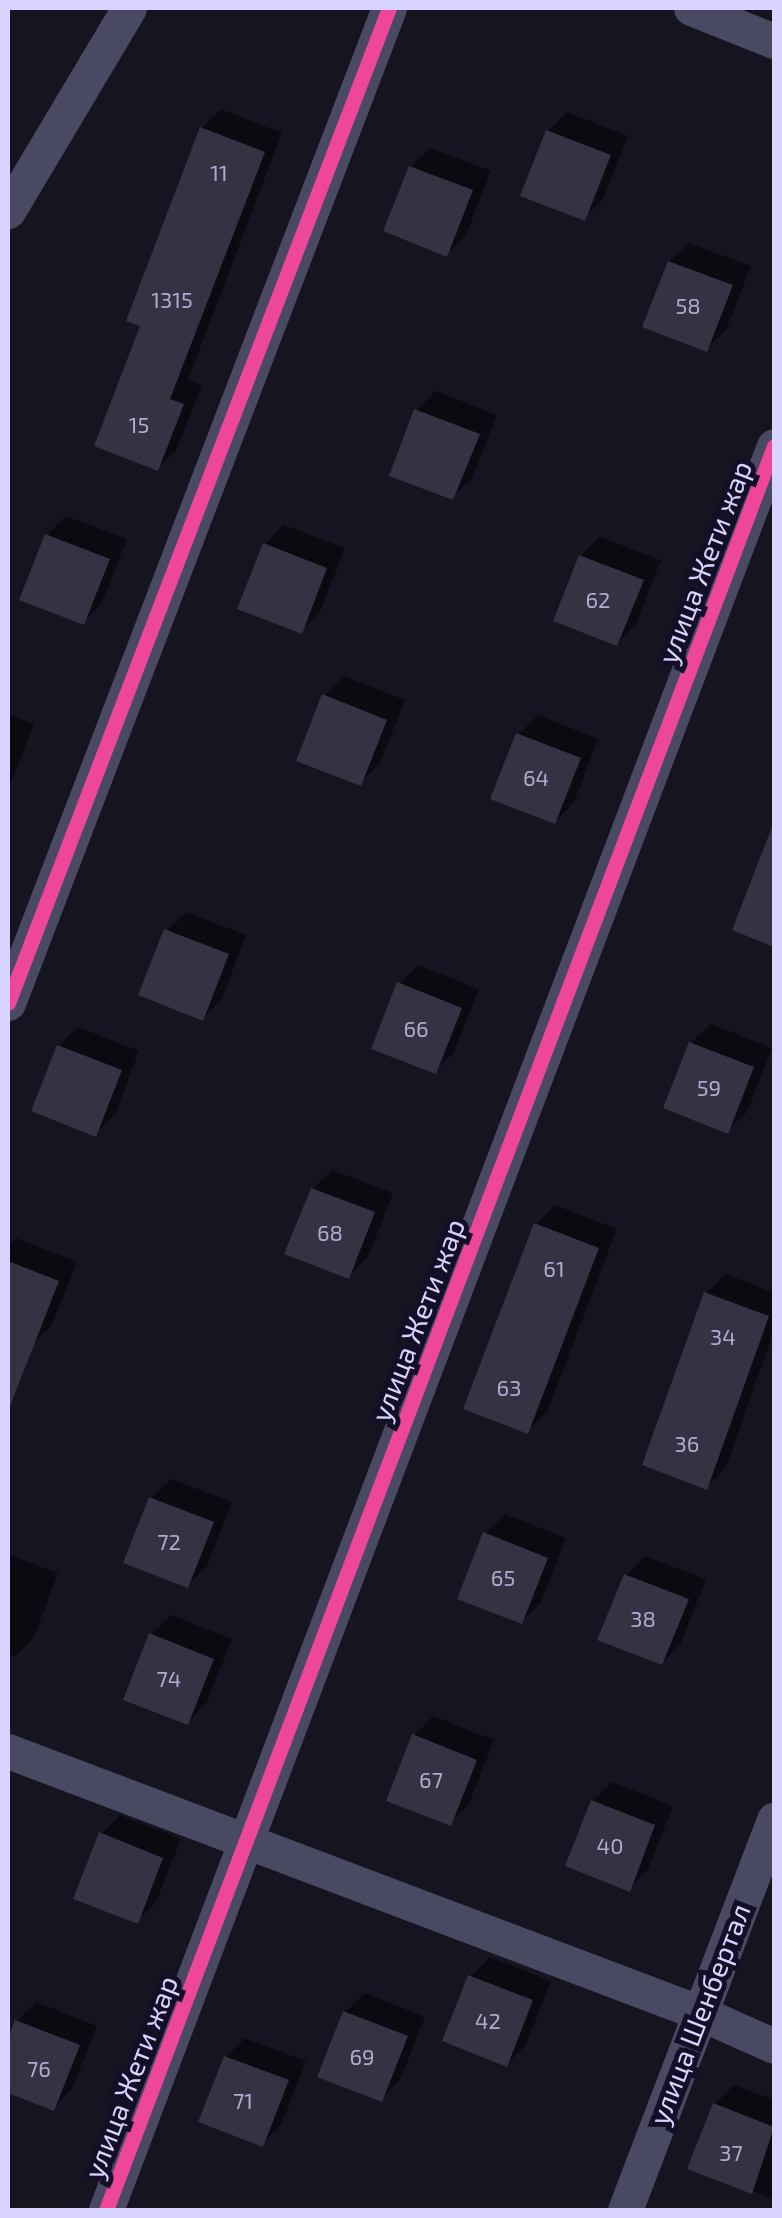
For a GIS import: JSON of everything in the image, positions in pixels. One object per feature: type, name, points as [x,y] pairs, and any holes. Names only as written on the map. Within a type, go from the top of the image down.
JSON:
[{"type":"street","points":[[8,211],[129,8]]},
{"type":"street","points":[[8,1004],[389,8]]},
{"type":"street","points":[[691,8],[774,41]]},
{"type":"street","name":"улица Жети жар","points":[[106,2210],[774,446]]},
{"type":"street","points":[[8,1750],[698,2012],[774,2046]]},
{"type":"street","name":"улица Шенбертал","points":[[625,2210],[774,1818]]},
{"type":"building","points":[[200,127],[265,152],[170,399],[184,404],[158,471],[94,446],[140,326],[126,321]]},
{"type":"building","points":[[546,130],[611,155],[585,221],[520,196]]},
{"type":"building","points":[[409,166],[473,190],[447,257],[383,231]]},
{"type":"building","points":[[668,261],[733,285],[707,352],[642,327]]},
{"type":"building","points":[[414,409],[480,434],[453,500],[389,476]]},
{"type":"building","points":[[45,534],[110,559],[84,625],[19,600]]},
{"type":"building","points":[[263,543],[327,568],[302,634],[237,609]]},
{"type":"building","points":[[579,555],[644,580],[617,646],[553,621]]},
{"type":"building","points":[[322,694],[387,720],[361,786],[296,761]]},
{"type":"building","points":[[516,733],[581,758],[555,824],[490,799]]},
{"type":"building","points":[[774,828],[774,947],[732,930]]},
{"type":"building","points":[[164,929],[229,954],[203,1021],[138,995]]},
{"type":"building","points":[[397,982],[462,1008],[436,1074],[371,1049]]},
{"type":"building","points":[[689,1042],[754,1067],[728,1134],[663,1108]]},
{"type":"building","points":[[57,1045],[122,1070],[96,1137],[31,1111]]},
{"type":"building","points":[[311,1188],[375,1212],[349,1279],[284,1254]]},
{"type":"building","points":[[534,1223],[599,1248],[528,1434],[463,1409]]},
{"type":"building","points":[[8,1261],[59,1281],[10,1406],[8,1406]]},
{"type":"building","points":[[704,1292],[769,1316],[707,1490],[642,1465]]},
{"type":"building","points":[[149,1497],[214,1522],[188,1588],[123,1563]]},
{"type":"building","points":[[483,1532],[548,1558],[522,1624],[457,1599]]},
{"type":"building","points":[[624,1574],[689,1599],[662,1665],[597,1640]]},
{"type":"building","points":[[149,1633],[214,1659],[188,1725],[123,1700]]},
{"type":"building","points":[[412,1734],[477,1760],[451,1826],[386,1801]]},
{"type":"building","points":[[591,1800],[655,1825],[630,1892],[565,1866]]},
{"type":"building","points":[[99,1832],[163,1858],[138,1924],[73,1899]]},
{"type":"building","points":[[468,1975],[533,2000],[507,2067],[442,2041]]},
{"type":"building","points":[[343,2011],[408,2036],[382,2102],[317,2077]]},
{"type":"building","points":[[15,2020],[80,2045],[54,2111],[8,2093],[8,2038]]},
{"type":"building","points":[[224,2056],[289,2080],[263,2147],[198,2122]]},
{"type":"building","points":[[713,2103],[774,2127],[752,2194],[687,2169]]},
{"type":"cycle path","points":[[8,1003],[389,8]]},
{"type":"cycle path","points":[[106,2210],[774,446]]}]
